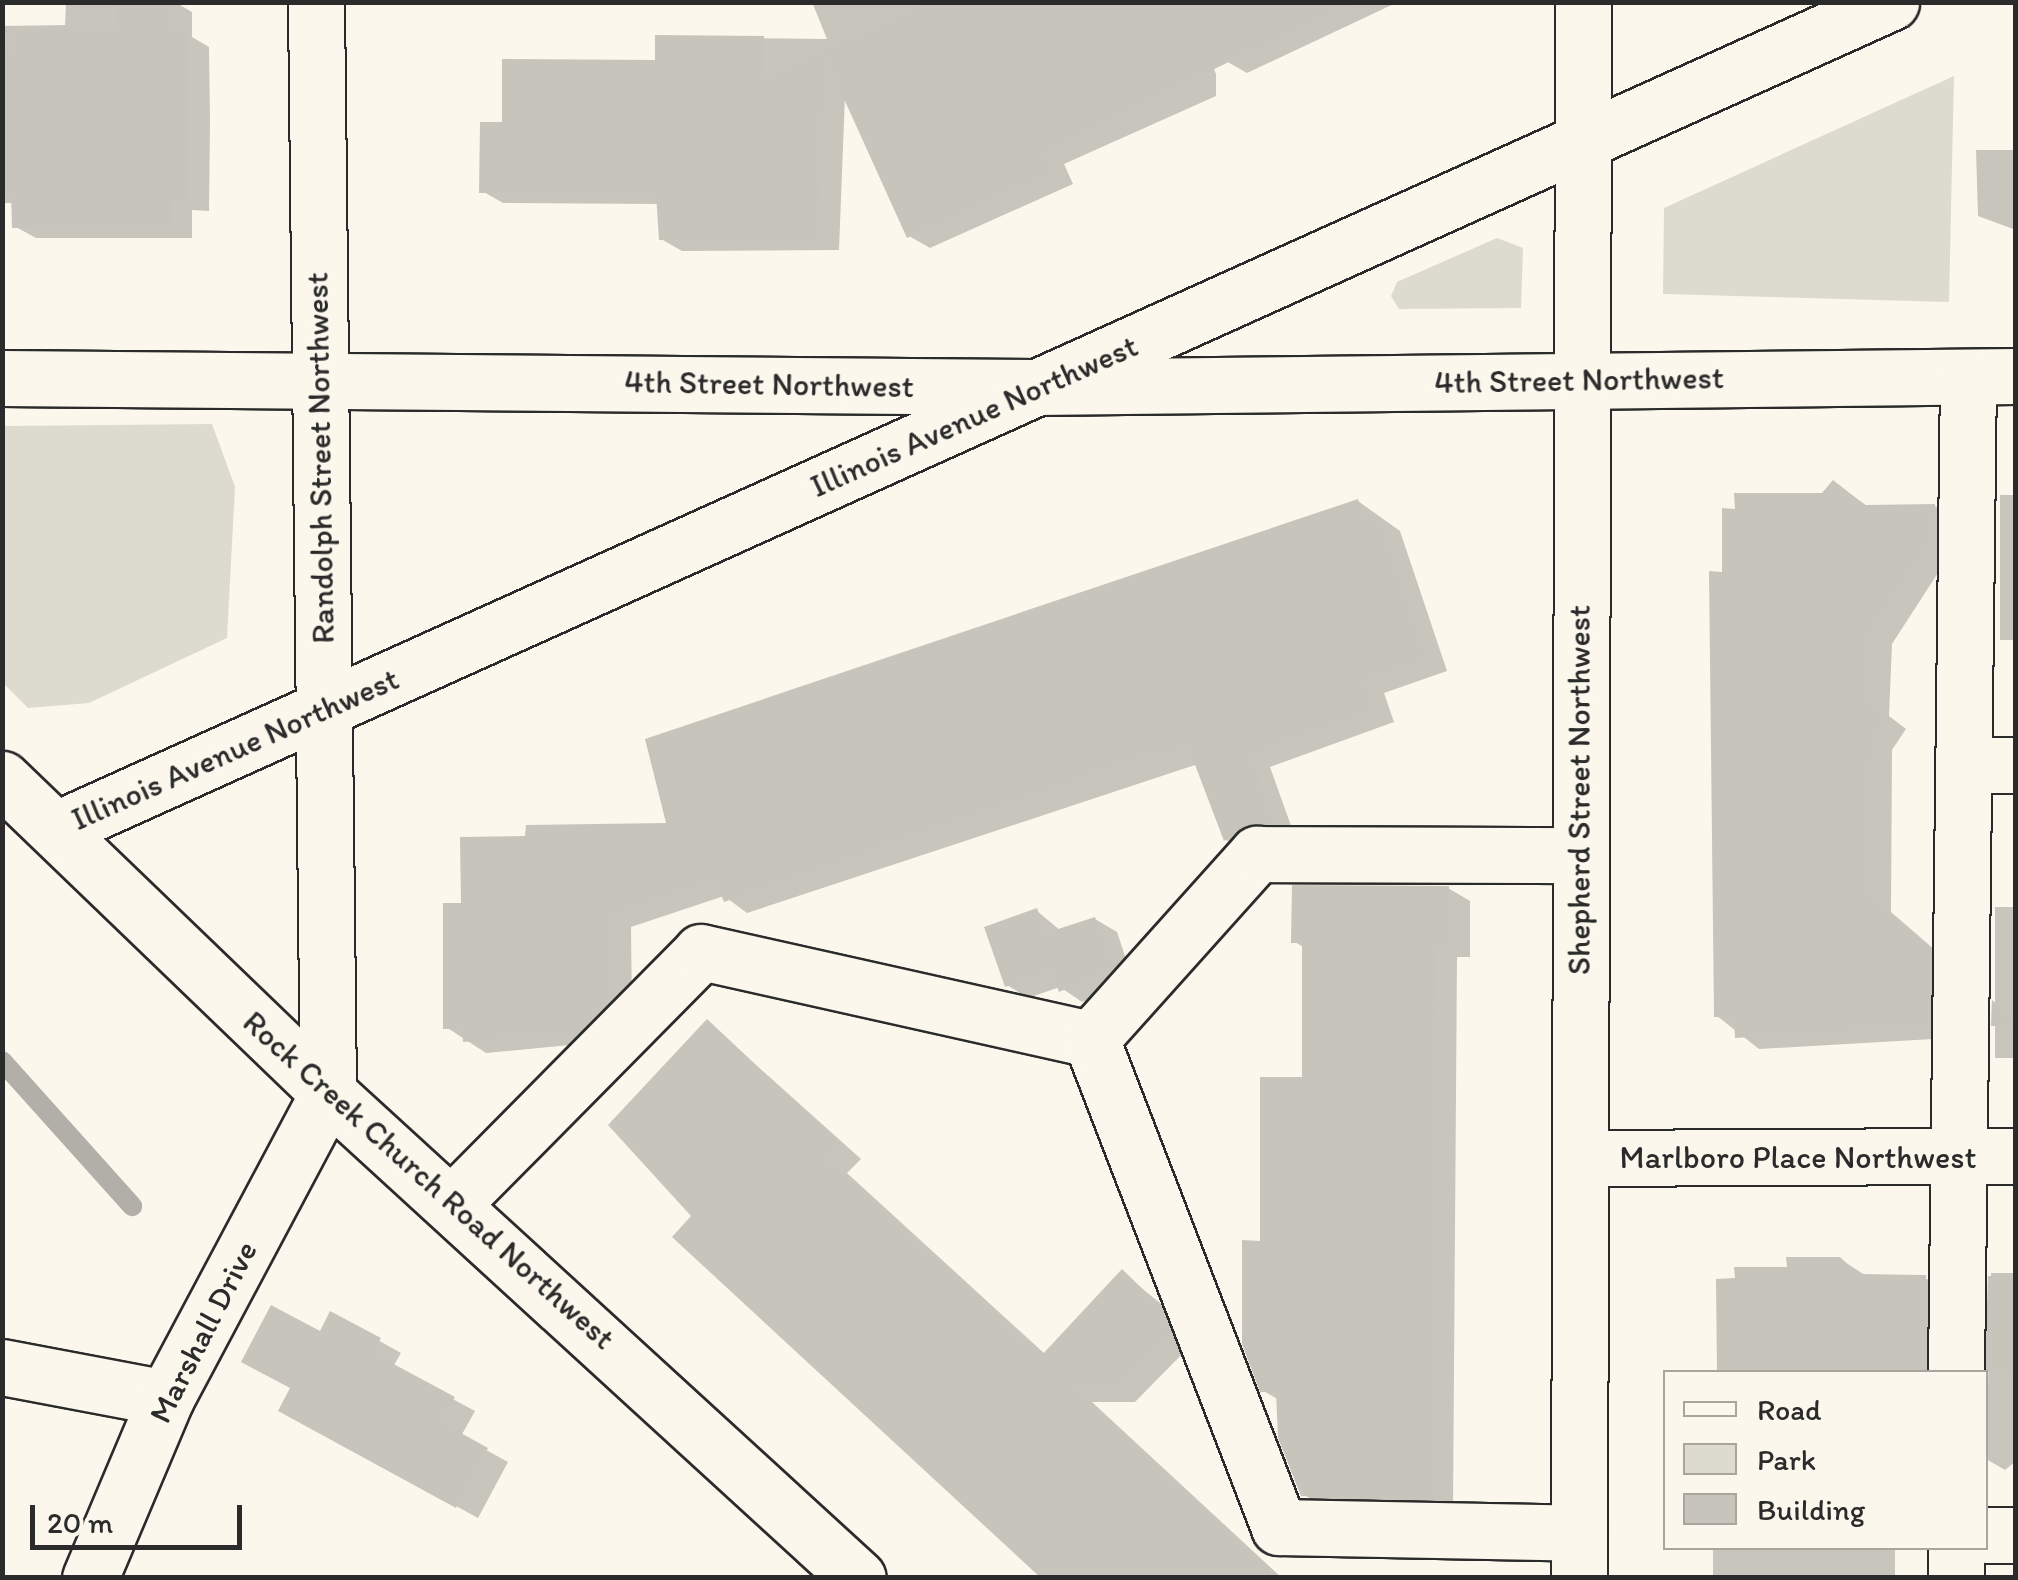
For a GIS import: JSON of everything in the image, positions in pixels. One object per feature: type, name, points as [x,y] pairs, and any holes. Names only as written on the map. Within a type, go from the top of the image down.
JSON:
[{"type":"street","name":"Randolph Street Northwest","points":[[316,2],[328,1093]]},
{"type":"street","name":"Shepherd Street Northwest","points":[[1579,1556],[1578,378],[1585,140],[1583,2]]},
{"type":"street","name":"Illinois Avenue Northwest","points":[[57,829],[1891,2]]},
{"type":"street","name":"4th Street Northwest","points":[[2,378],[1036,387],[1578,378],[1992,377]]},
{"type":"street","points":[[1956,1370],[1956,1156],[1989,765],[1992,377]]},
{"type":"street","name":"Rock Creek Church Road Northwest","points":[[2,779],[328,1093],[455,1201],[858,1578]]},
{"type":"street","points":[[1091,1040],[1258,854],[1579,855]]},
{"type":"street","points":[[455,1201],[701,952],[1091,1040]]},
{"type":"street","points":[[1091,1040],[1278,1527],[1579,1556]]},
{"type":"street","name":"Marshall Drive","points":[[90,1578],[166,1398],[328,1093]]},
{"type":"street","name":"Marlboro Place Northwest","points":[[1580,1158],[2016,1156]]},
{"type":"street","points":[[2,1367],[166,1398]]},
{"type":"street","points":[[1988,1536],[2016,1535]]},
{"type":"street","points":[[1956,1550],[1956,1578]]},
{"type":"green space","points":[[1954,76],[1949,302],[1663,294],[1664,208]]},
{"type":"green space","points":[[1497,238],[1523,248],[1521,308],[1399,309],[1391,296],[1397,282]]},
{"type":"green space","points":[[212,424],[235,487],[227,638],[89,703],[28,708],[3,683],[3,426]]},
{"type":"building","points":[[116,2],[172,2],[171,32],[188,32],[188,200],[172,199],[172,227],[12,228],[11,192],[2,192],[2,51],[11,51],[11,30],[117,29]]},
{"type":"building","points":[[931,2],[1352,2],[1044,152],[1053,172],[907,238],[825,57],[818,239],[659,240],[656,193],[479,193],[480,122],[502,122],[502,59],[655,60],[655,35],[764,36],[764,77]]},
{"type":"building","points":[[1833,480],[1865,505],[1935,504],[1935,532],[1871,632],[1869,702],[1887,715],[1871,737],[1870,898],[1930,948],[1929,1026],[1735,1038],[1734,1017],[1714,1017],[1709,571],[1722,572],[1722,508],[1735,509],[1734,493],[1822,493]]},
{"type":"building","points":[[1358,499],[1365,521],[1378,516],[1427,660],[1364,681],[1374,710],[1250,755],[1275,823],[1245,825],[1224,841],[1189,749],[1137,759],[724,902],[716,881],[611,916],[611,998],[579,1031],[463,1042],[462,1029],[443,1029],[443,903],[461,903],[460,837],[525,836],[526,825],[666,823],[645,739]]},
{"type":"building","points":[[1292,885],[1449,886],[1449,946],[1436,946],[1432,1499],[1301,1496],[1278,1438],[1276,1392],[1260,1392],[1242,1344],[1242,1240],[1260,1241],[1260,1077],[1302,1077],[1302,943],[1291,943]]},
{"type":"building","points":[[1037,908],[1046,933],[1095,917],[1113,968],[1059,992],[1051,971],[1005,987],[984,927]]},
{"type":"building","points":[[1992,1000],[2016,1020],[2016,1026],[1991,1026]]},
{"type":"building","points":[[707,1019],[841,1145],[827,1160],[1041,1356],[1122,1269],[1160,1306],[1170,1332],[1112,1391],[1074,1390],[1277,1578],[1041,1578],[672,1237],[691,1216],[608,1125]]},
{"type":"building","points":[[1786,1257],[1840,1257],[1858,1274],[1926,1275],[1925,1370],[1717,1370],[1716,1279],[1735,1278],[1734,1267],[1787,1267]]},
{"type":"building","points":[[1988,1276],[2016,1277],[2013,1373],[1985,1370]]},
{"type":"building","points":[[271,1305],[320,1331],[330,1311],[381,1338],[373,1353],[455,1397],[441,1422],[488,1448],[456,1508],[278,1411],[290,1388],[241,1362]]},
{"type":"waterway","points":[[2,1061],[132,1206]]}]
